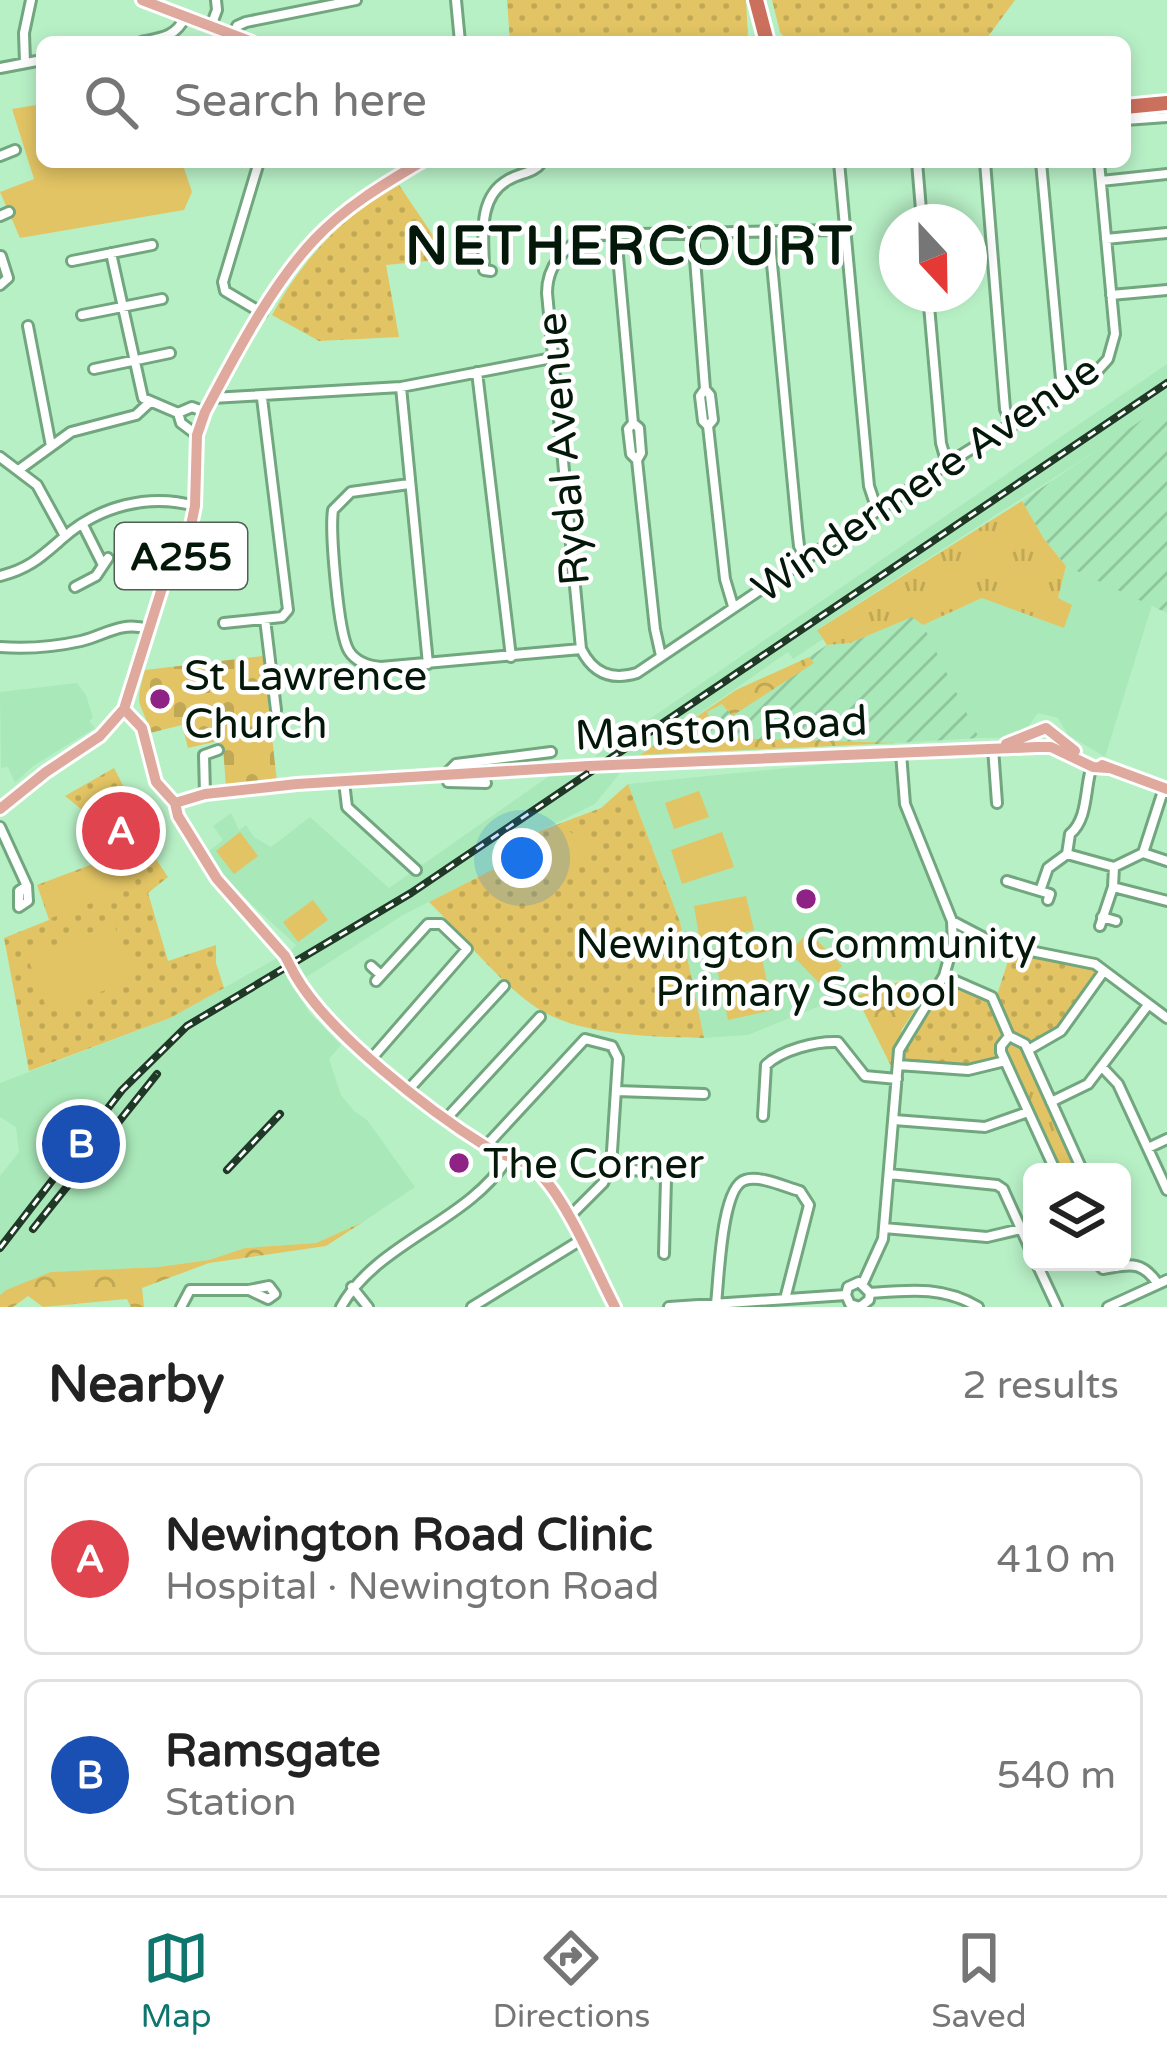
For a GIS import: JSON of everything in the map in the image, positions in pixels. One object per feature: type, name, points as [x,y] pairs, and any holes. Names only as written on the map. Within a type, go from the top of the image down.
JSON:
[{"type":"highway","points":[[757,3],[757,36]]},
{"type":"highway","points":[[757,3],[765,36]]},
{"type":"highway","points":[[1131,106],[1167,103]]},
{"type":"main road","points":[[142,0],[235,36]]},
{"type":"main road","name":"A255","points":[[0,809],[100,736],[124,709],[163,585],[189,535],[195,506],[197,435],[212,398],[316,237],[411,168]]},
{"type":"main road","points":[[124,709],[142,728],[156,782],[175,803],[178,816],[226,891],[285,956],[321,1014],[446,1119],[485,1147],[535,1169],[581,1240],[615,1307]]},
{"type":"main road","name":"Manston Road","points":[[1035,741],[1046,728],[1053,742]]},
{"type":"main road","name":"Manston Road","points":[[175,803],[205,794],[344,780],[995,748],[1035,741],[1053,742],[1093,767],[1165,788]]},
{"type":"street","points":[[25,63],[24,33],[31,0]]},
{"type":"street","points":[[211,26],[216,0]]},
{"type":"street","points":[[232,35],[246,22],[355,0]]},
{"type":"street","points":[[456,0],[459,36]]},
{"type":"street","points":[[167,36],[185,17]]},
{"type":"street","points":[[0,68],[36,61]]},
{"type":"street","points":[[1131,120],[1167,117]]},
{"type":"street","points":[[0,156],[15,150]]},
{"type":"street","points":[[257,168],[223,282],[225,291],[263,314]]},
{"type":"street","points":[[491,271],[484,270],[488,201],[502,184],[538,168]]},
{"type":"street","points":[[838,168],[871,499],[877,510]]},
{"type":"street","points":[[918,168],[920,204]]},
{"type":"street","points":[[986,168],[1006,409],[1012,426]]},
{"type":"street","points":[[1042,168],[1061,380],[1066,392]]},
{"type":"street","name":"Windermere Avenue","points":[[581,649],[592,666],[617,676],[637,673],[947,464],[1066,392],[1108,359],[1115,334],[1100,168]]},
{"type":"street","points":[[1101,181],[1167,174]]},
{"type":"street","name":"Rydal Avenue","points":[[581,649],[547,293],[553,265],[583,237],[842,227]]},
{"type":"street","points":[[769,232],[796,528],[806,557]]},
{"type":"street","points":[[693,233],[704,389],[701,409],[708,426],[725,579],[733,606]]},
{"type":"street","points":[[1106,239],[1167,233]]},
{"type":"street","points":[[616,234],[661,656]]},
{"type":"street","points":[[72,261],[152,245]]},
{"type":"street","points":[[111,253],[139,390],[150,402],[178,413],[192,407],[205,412]]},
{"type":"street","points":[[1,256],[6,285]]},
{"type":"street","points":[[1112,295],[1167,290]]},
{"type":"street","points":[[82,315],[162,299]]},
{"type":"street","points":[[930,312],[947,464]]},
{"type":"street","points":[[28,326],[51,446]]},
{"type":"street","points":[[94,369],[170,353]]},
{"type":"street","points":[[212,398],[400,387],[552,358]]},
{"type":"street","points":[[477,372],[511,657]]},
{"type":"street","points":[[400,387],[428,664]]},
{"type":"street","points":[[228,619],[283,617],[288,610],[262,398]]},
{"type":"street","points":[[20,470],[83,426],[136,415],[150,402]]},
{"type":"street","points":[[178,413],[181,423],[197,435]]},
{"type":"street","points":[[0,457],[37,485],[65,536]]},
{"type":"street","points":[[409,484],[351,492],[333,510],[332,536],[348,650],[370,667],[581,649]]},
{"type":"street","points":[[0,576],[34,566],[65,536],[141,499],[195,506]]},
{"type":"street","points":[[75,587],[96,576],[105,562],[83,525]]},
{"type":"street","points":[[265,619],[275,705],[286,699]]},
{"type":"street","points":[[0,646],[64,645],[121,625],[148,628]]},
{"type":"street","points":[[995,748],[998,803]]},
{"type":"street","points":[[205,794],[204,755],[218,750]]},
{"type":"street","name":"Manston Road","points":[[485,783],[448,782],[447,773],[456,764],[551,752]]},
{"type":"street","points":[[863,1283],[884,1228],[898,1065],[905,1035],[944,976],[953,944],[952,921],[904,804],[901,752]]},
{"type":"street","points":[[1040,891],[1048,868],[1067,854],[1070,834],[1083,812],[1090,773]]},
{"type":"street","points":[[344,780],[349,809],[416,870]]},
{"type":"street","points":[[1143,853],[1165,788]]},
{"type":"street","points":[[0,827],[27,886]]},
{"type":"street","points":[[1067,854],[1114,867],[1143,853],[1167,861]]},
{"type":"street","points":[[1114,867],[1101,921],[1116,921]]},
{"type":"street","points":[[1007,881],[1050,894],[1048,900]]},
{"type":"street","points":[[1113,886],[1167,902]]},
{"type":"street","points":[[952,921],[996,944],[1072,957],[1104,971],[1167,1018]]},
{"type":"street","points":[[371,966],[378,978],[428,923],[441,924],[467,950],[372,1058]]},
{"type":"street","points":[[1028,1050],[1061,1031],[1104,971]]},
{"type":"street","points":[[944,976],[992,998],[1009,1036],[1028,1050],[1079,1163]]},
{"type":"street","points":[[409,1089],[504,986]]},
{"type":"street","points":[[1052,1102],[1088,1084],[1148,1005]]},
{"type":"street","points":[[446,1119],[540,1017]]},
{"type":"street","points":[[1009,1036],[1001,1046],[1004,1061],[1052,1163]]},
{"type":"street","points":[[485,1147],[585,1039],[615,1050],[610,1167],[603,1183],[568,1218]]},
{"type":"street","points":[[763,1116],[766,1065],[776,1056],[810,1046],[838,1042],[865,1076],[897,1079]]},
{"type":"street","points":[[898,1065],[968,1070],[1004,1061]]},
{"type":"street","points":[[1102,1067],[1118,1084],[1167,1190]]},
{"type":"street","points":[[616,1091],[704,1094]]},
{"type":"street","points":[[893,1120],[985,1127],[1028,1112]]},
{"type":"street","points":[[1148,1148],[1167,1139]]},
{"type":"street","points":[[341,1307],[352,1287],[467,1199],[508,1158]]},
{"type":"street","points":[[610,1167],[661,1174],[668,1185],[662,1211],[667,1249]]},
{"type":"street","points":[[889,1174],[997,1185],[1023,1233]]},
{"type":"street","points":[[716,1304],[729,1197],[740,1182],[752,1178],[800,1191],[809,1205],[785,1299]]},
{"type":"street","points":[[884,1228],[987,1237],[1021,1229]]},
{"type":"street","points":[[472,1307],[581,1240]]},
{"type":"street","points":[[1108,1307],[1162,1282],[1131,1262]]},
{"type":"street","points":[[1040,1271],[1057,1307]]},
{"type":"street","points":[[863,1283],[870,1293]]},
{"type":"street","points":[[846,1295],[851,1285],[863,1283]]},
{"type":"street","points":[[352,1287],[368,1307]]},
{"type":"street","points":[[181,1307],[190,1290],[249,1290]]},
{"type":"street","points":[[870,1293],[934,1290],[960,1296],[978,1307]]},
{"type":"street","points":[[846,1295],[853,1306],[864,1305],[870,1293]]},
{"type":"street","points":[[669,1307],[846,1295]]},
{"type":"shaded area","points":[[1167,364],[1167,403],[1127,431],[818,629],[823,639],[793,659],[788,652],[640,755],[594,757]]},
{"type":"shaded area","points":[[1167,403],[1167,613],[1066,566],[1022,501]]},
{"type":"shaded area","points":[[1066,566],[1152,605],[1105,757],[1068,735],[1058,718],[1038,713],[1025,731],[1008,738],[979,738],[923,625],[982,598],[1058,598]]},
{"type":"shaded area","points":[[912,616],[923,625],[979,738],[709,744],[707,712],[722,704],[732,715],[813,662],[809,657],[827,645],[850,643]]},
{"type":"shaded area","points":[[77,683],[86,695],[93,718],[89,721],[95,728],[33,766],[15,783],[8,767],[1,768],[0,692]]},
{"type":"shaded area","name":"Newington Community Primary School","points":[[897,757],[900,806],[950,931],[946,960],[934,985],[887,979],[748,1035],[704,1038],[680,922],[628,784]]},
{"type":"shaded area","points":[[624,768],[595,804],[540,831],[492,870],[403,915],[305,978],[289,953],[296,945],[226,881],[209,851],[223,840],[213,826],[231,813],[239,830],[246,825],[254,837],[271,847],[310,817],[389,888],[555,772]]},
{"type":"shaded area","points":[[277,958],[309,1012],[341,1045],[329,1059],[341,1095],[367,1120],[415,1187],[363,1222],[316,1243],[245,1248],[209,1260],[158,1267],[51,1272],[0,1295],[0,1176],[19,1152],[16,1127],[0,1117],[0,1083],[170,1018]]},
{"type":"green space","points":[[507,0],[746,0],[748,36],[510,36]]},
{"type":"green space","points":[[772,0],[1015,0],[988,36],[783,36]]},
{"type":"green space","points":[[36,105],[36,168],[184,168],[192,192],[184,210],[20,238],[0,192],[34,179],[12,109]]},
{"type":"green space","points":[[399,185],[449,259],[386,265],[399,337],[319,341],[272,315],[296,276],[326,241],[360,210]]},
{"type":"green space","points":[[1022,501],[1066,566],[1058,598],[1072,605],[1064,628],[982,598],[923,625],[912,617],[850,643],[827,645],[817,630]]},
{"type":"green space","points":[[263,656],[277,782],[226,788],[223,746],[218,741],[188,748],[182,725],[150,733],[139,699],[141,683],[145,670]]},
{"type":"green space","points":[[809,657],[814,663],[732,716],[722,704],[707,712],[713,725],[706,732],[708,743],[725,738],[897,743],[640,755],[736,690]]},
{"type":"green space","points":[[114,768],[130,799],[91,817],[65,796]]},
{"type":"green space","points":[[628,784],[680,922],[704,1038],[618,1033],[554,1017],[508,984],[429,902],[492,870],[540,831],[601,808]]},
{"type":"green space","points":[[699,791],[709,817],[674,829],[665,803]]},
{"type":"green space","points":[[560,825],[588,844],[564,880],[536,861]]},
{"type":"green space","points":[[240,832],[258,856],[234,874],[216,851]]},
{"type":"green space","points":[[722,832],[734,867],[682,884],[671,850]]},
{"type":"green space","points":[[146,844],[168,877],[148,893],[168,961],[216,945],[224,988],[170,1018],[29,1071],[4,938],[49,920],[37,885]]},
{"type":"green space","points":[[110,859],[123,891],[51,918],[39,887]]},
{"type":"green space","points":[[746,896],[754,930],[700,942],[694,906]]},
{"type":"green space","points":[[313,900],[328,920],[298,942],[283,922]]},
{"type":"green space","points":[[114,924],[135,979],[48,1012],[27,956]]},
{"type":"green space","points":[[809,932],[842,966],[822,986],[789,952]]},
{"type":"green space","points":[[758,940],[773,1010],[728,1020],[713,949]]},
{"type":"green space","points":[[1015,954],[1079,962],[1096,972],[1058,1028],[1034,1042],[1013,1031],[997,995],[1009,958]]},
{"type":"green space","points":[[898,982],[929,989],[902,1029],[892,1068],[856,996]]},
{"type":"green space","points":[[946,986],[987,1001],[1002,1034],[1000,1058],[976,1065],[904,1062],[908,1038]]},
{"type":"green space","points":[[1011,1040],[1023,1045],[1077,1163],[1057,1163],[1006,1050]]},
{"type":"green space","points":[[363,1222],[326,1246],[209,1263],[142,1288],[144,1307],[131,1307],[127,1299],[43,1307],[28,1296],[13,1307],[0,1307],[0,1295],[6,1290],[51,1272],[158,1267],[209,1260],[245,1248],[316,1243]]},
{"type":"railway","points":[[0,1248],[122,1090],[187,1026],[411,893],[1167,383]]},
{"type":"railway","points":[[33,1229],[157,1074]]},
{"type":"railway","points":[[227,1170],[280,1114]]},
{"type":"place","name":"St Lawrence Church","points":[[160,699]]},
{"type":"place","name":"Newington Road Clinic","points":[[121,831]]},
{"type":"place","name":"Newington Community Primary School","points":[[806,899]]},
{"type":"place","name":"Ramsgate","points":[[81,1144]]},
{"type":"place","name":"The Corner","points":[[459,1163]]},
{"type":"district","name":"NETHERCOURT","points":[[630,245]]}]
